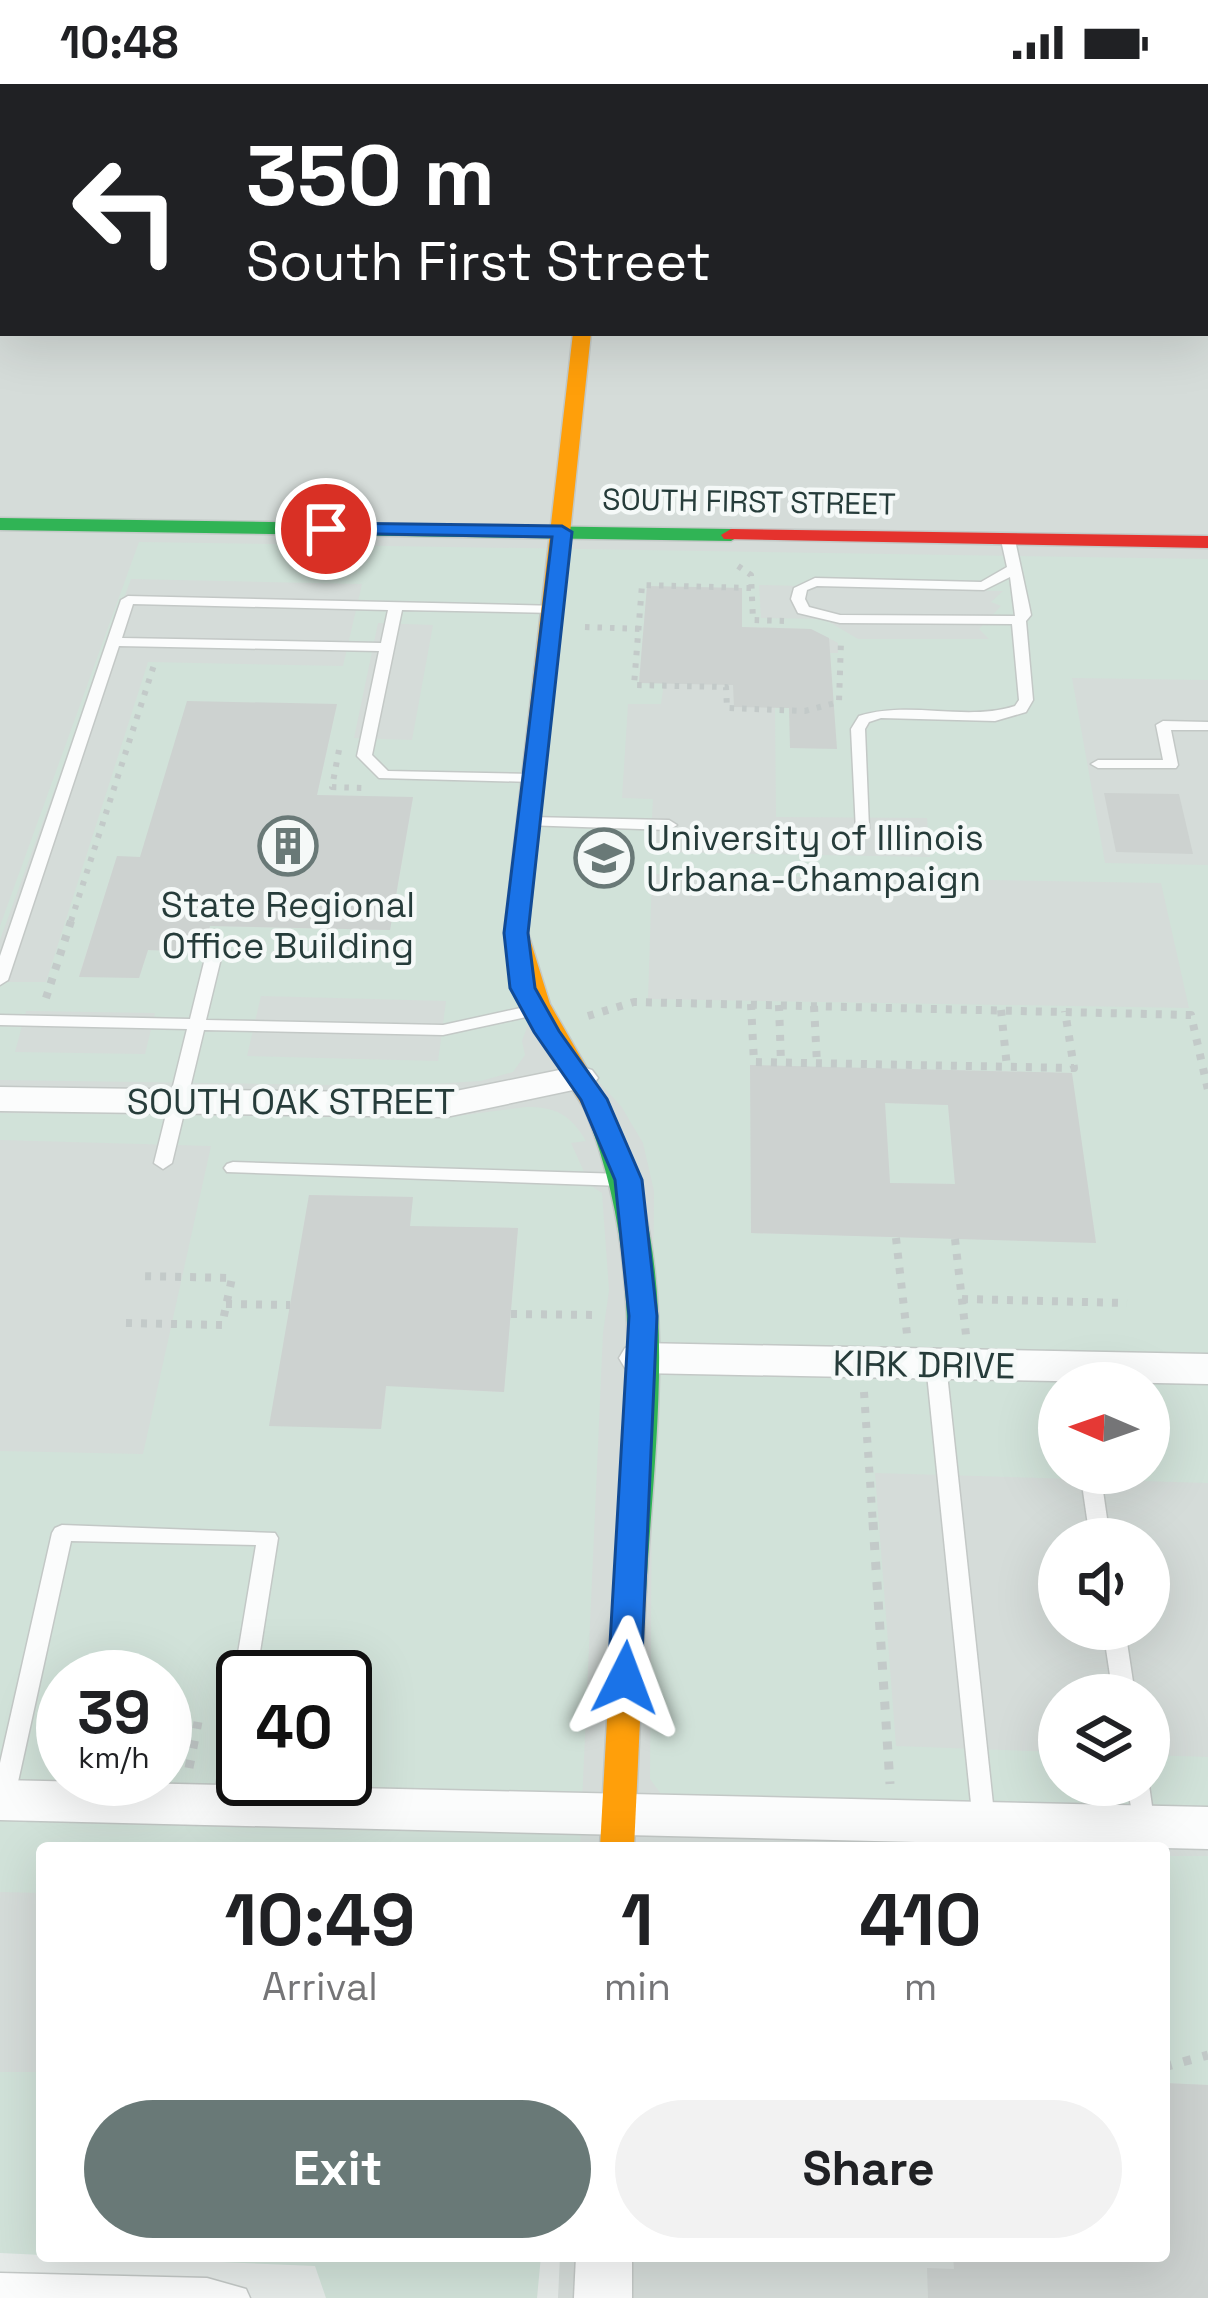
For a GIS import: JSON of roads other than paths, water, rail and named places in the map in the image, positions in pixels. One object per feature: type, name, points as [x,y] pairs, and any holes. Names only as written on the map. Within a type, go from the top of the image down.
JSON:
[{"type":"street","points":[[582,336],[516,933],[523,988],[613,1137],[628,1180],[643,1316],[618,1831]]},
{"type":"street","name":"SOUTH FIRST STREET","points":[[0,524],[1208,542]]},
{"type":"street","name":"SOUTH OAK STREET","points":[[0,1099],[446,1105],[489,1100],[579,1078]]},
{"type":"street","name":"KIRK DRIVE","points":[[640,1358],[936,1349],[1208,1369]]},
{"type":"street","points":[[2,1800],[205,1794],[618,1831],[984,1823],[1141,1806],[1208,1828]]},
{"type":"street","points":[[603,2298],[604,2262]]},
{"type":"lane","points":[[1008,540],[1012,569],[1020,578],[1024,615],[1018,620],[840,619],[803,610],[798,599],[801,588],[815,582],[984,586],[1012,569]]},
{"type":"lane","points":[[0,980],[128,600],[396,606],[554,618]]},
{"type":"lane","points":[[396,606],[364,756],[384,775],[535,778]]},
{"type":"lane","points":[[861,828],[858,729],[864,719],[880,714],[994,717],[1022,709],[1026,700],[1018,620]]},
{"type":"lane","points":[[114,642],[387,647]]},
{"type":"lane","points":[[1098,764],[1171,765],[1163,725],[1208,726]]},
{"type":"lane","points":[[529,822],[669,825]]},
{"type":"lane","points":[[164,1163],[215,950]]},
{"type":"lane","points":[[0,1020],[443,1030],[539,1020]]},
{"type":"lane","points":[[233,1168],[628,1180]]},
{"type":"lane","points":[[936,1349],[984,1823]]},
{"type":"lane","points":[[2,1800],[62,1533],[268,1538],[249,1650]]},
{"type":"lane","points":[[205,1794],[216,1764]]},
{"type":"lane","points":[[0,2286],[207,2291],[237,2298]]},
{"type":"place","name":"State Regional Office Building","points":[[288,846]]},
{"type":"place","name":"University of Illinois Urbana-Champaign","points":[[604,858]]}]
